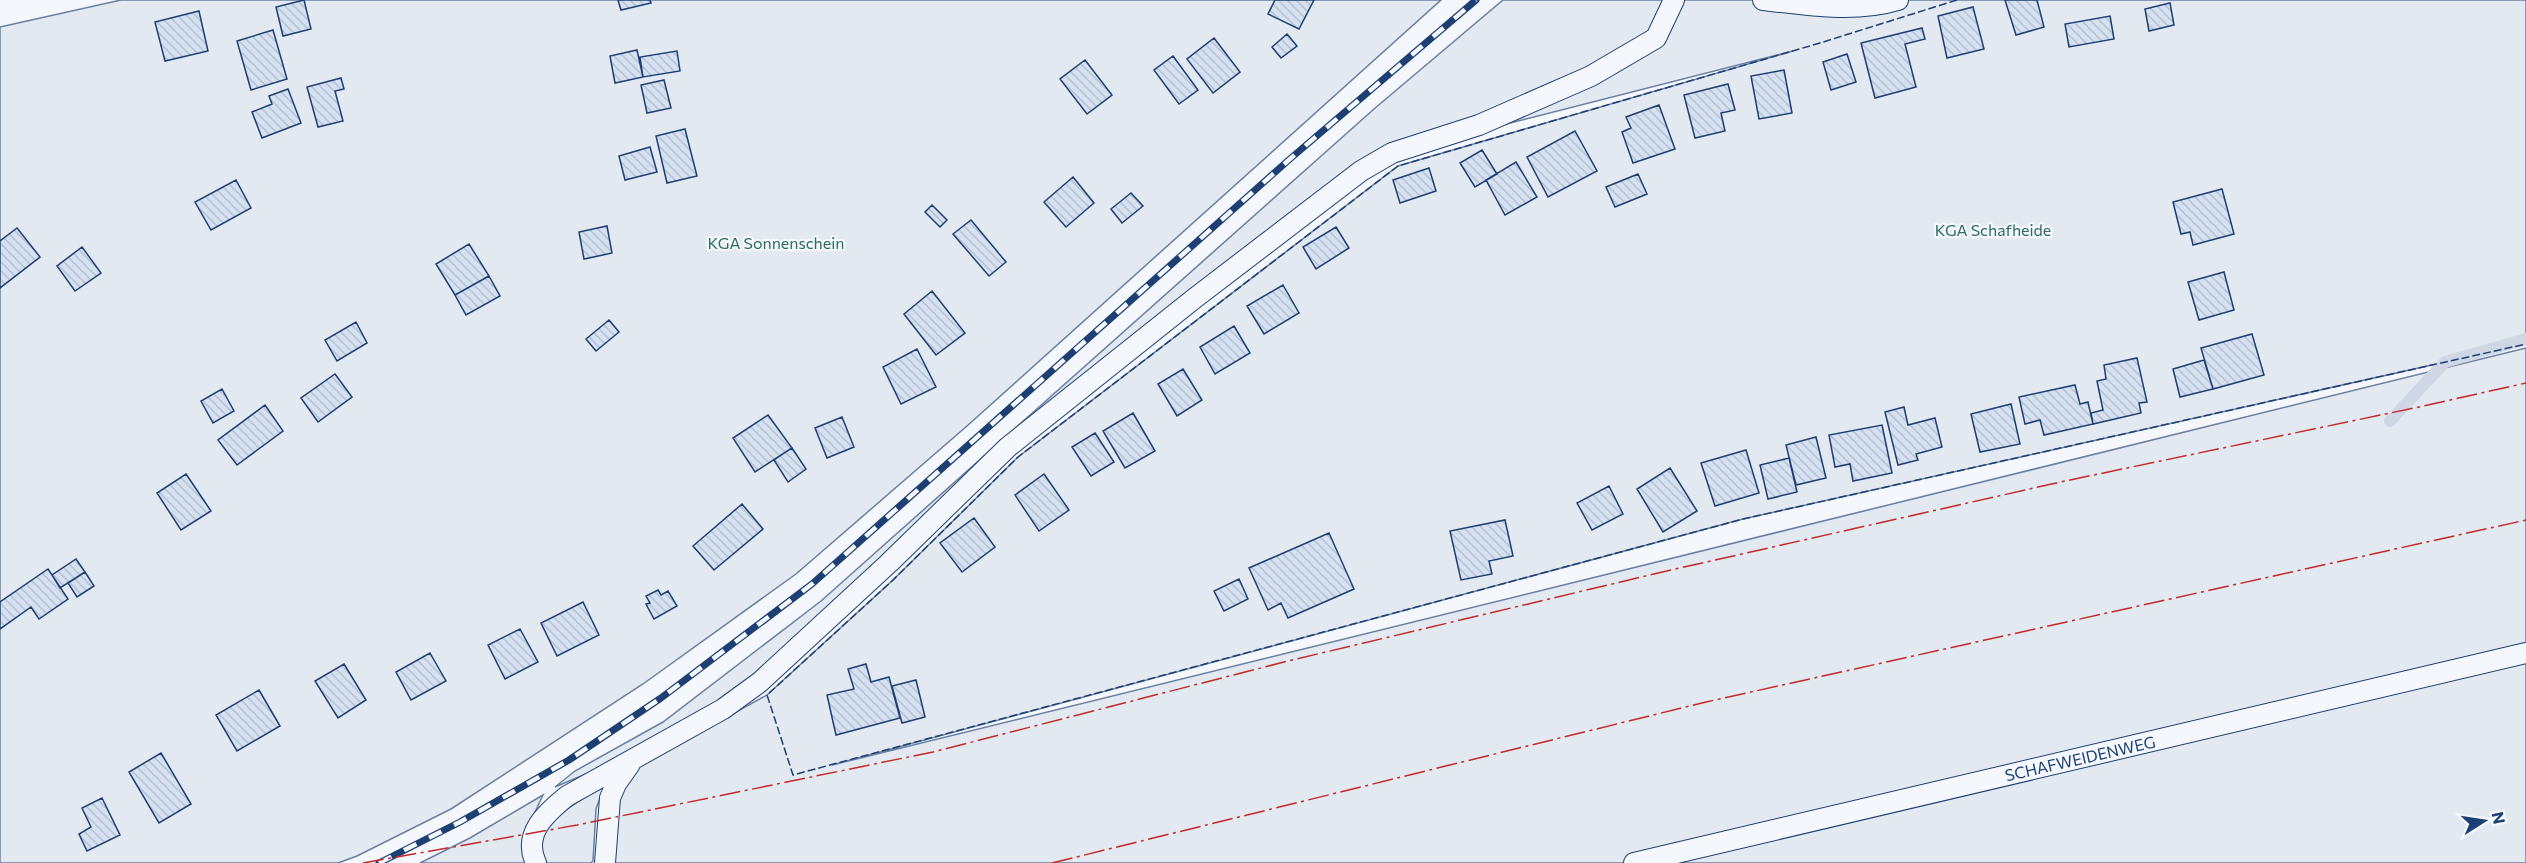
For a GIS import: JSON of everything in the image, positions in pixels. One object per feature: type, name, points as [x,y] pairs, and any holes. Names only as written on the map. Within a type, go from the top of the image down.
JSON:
[{"type":"lane","points":[[536,863],[531,841],[537,826],[550,810],[567,796],[632,762],[723,709],[760,682],[889,563],[1008,447],[1195,298],[1361,171],[1392,153],[1479,125],[1591,76],[1656,38],[1674,0]]},
{"type":"lane","points":[[1763,0],[1810,6],[1878,6],[1898,0]]},
{"type":"lane","name":"SCHAFWEIDENWEG","points":[[1634,863],[2526,653]]},
{"type":"lane","points":[[605,863],[610,798],[616,784],[632,762]]},
{"type":"green space","name":"KGA Sonnenschein","points":[[121,0],[1441,0],[967,426],[796,574],[643,684],[451,809],[357,856],[338,863],[0,863],[0,27]]},
{"type":"green space","name":"KGA Schafheide","points":[[1503,0],[2526,0],[2526,344],[1743,519],[832,765],[2526,348],[2526,863],[612,863],[620,794],[636,767],[767,695],[893,580],[1018,457],[1398,166],[1793,51],[1392,153],[1112,365],[760,682],[607,765],[555,787],[575,771],[663,722],[821,601],[1374,109]]},
{"type":"green space","points":[[604,787],[596,809],[593,861],[591,863],[546,863],[542,850],[543,837],[549,826],[569,807]]},
{"type":"green space","points":[[543,795],[527,829],[528,863],[420,863],[470,838]]},
{"type":"building","points":[[304,0],[311,29],[283,36],[276,7]]},
{"type":"building","points":[[618,0],[650,0],[651,3],[621,10]]},
{"type":"building","points":[[1275,0],[1314,0],[1299,29],[1268,14]]},
{"type":"building","points":[[2005,0],[2037,0],[2044,27],[2016,35]]},
{"type":"building","points":[[2170,3],[2174,25],[2149,31],[2145,9]]},
{"type":"building","points":[[1973,7],[1984,49],[1947,58],[1938,16]]},
{"type":"building","points":[[199,11],[208,51],[165,61],[155,22]]},
{"type":"building","points":[[2110,16],[2114,39],[2069,47],[2065,24]]},
{"type":"building","points":[[1922,28],[1925,39],[1905,44],[1916,87],[1875,98],[1861,43]]},
{"type":"building","points":[[273,30],[287,79],[251,90],[237,41]]},
{"type":"building","points":[[1287,34],[1297,46],[1281,58],[1272,47]]},
{"type":"building","points":[[1214,38],[1240,72],[1213,93],[1187,59]]},
{"type":"building","points":[[637,50],[643,77],[615,83],[610,56]]},
{"type":"building","points":[[677,51],[680,71],[643,77],[640,57]]},
{"type":"building","points":[[1847,54],[1856,82],[1831,90],[1823,62]]},
{"type":"building","points":[[1173,56],[1198,90],[1179,104],[1154,70]]},
{"type":"building","points":[[1085,60],[1112,95],[1087,114],[1060,79]]},
{"type":"building","points":[[1784,70],[1792,113],[1759,119],[1751,76]]},
{"type":"building","points":[[341,78],[344,89],[335,91],[343,121],[318,127],[307,87]]},
{"type":"building","points":[[664,80],[671,108],[647,113],[641,85]]},
{"type":"building","points":[[1728,84],[1735,110],[1721,113],[1725,131],[1695,138],[1684,95]]},
{"type":"building","points":[[288,89],[301,123],[262,138],[252,112],[272,104],[269,96]]},
{"type":"building","points":[[1659,105],[1675,149],[1633,163],[1622,132],[1631,128],[1626,117]]},
{"type":"building","points":[[685,129],[697,176],[667,183],[656,136]]},
{"type":"building","points":[[1575,131],[1597,171],[1548,197],[1527,157]]},
{"type":"building","points":[[650,147],[657,172],[625,180],[619,156]]},
{"type":"building","points":[[1482,150],[1497,174],[1475,187],[1460,163]]},
{"type":"building","points":[[1516,162],[1537,197],[1505,215],[1486,180]]},
{"type":"building","points":[[1429,168],[1436,191],[1400,203],[1393,180]]},
{"type":"building","points":[[1638,174],[1647,194],[1615,207],[1606,187]]},
{"type":"building","points":[[1073,177],[1094,203],[1066,227],[1044,202]]},
{"type":"building","points":[[236,180],[251,208],[211,230],[195,202]]},
{"type":"building","points":[[2222,189],[2234,234],[2193,245],[2190,232],[2181,234],[2173,202]]},
{"type":"building","points":[[1131,193],[1143,206],[1122,223],[1111,209]]},
{"type":"building","points":[[932,205],[947,220],[940,227],[925,212]]},
{"type":"building","points":[[971,220],[1006,262],[989,276],[953,234]]},
{"type":"building","points":[[607,226],[612,253],[584,259],[579,232]]},
{"type":"building","points":[[1336,227],[1349,248],[1316,269],[1303,247]]},
{"type":"building","points":[[17,228],[40,257],[0,288],[0,241]]},
{"type":"building","points":[[469,244],[489,276],[455,295],[436,264]]},
{"type":"building","points":[[82,247],[101,273],[75,291],[57,266]]},
{"type":"building","points":[[2224,272],[2234,310],[2199,320],[2188,282]]},
{"type":"building","points":[[489,276],[500,296],[466,315],[455,295]]},
{"type":"building","points":[[1283,285],[1299,313],[1264,334],[1247,306]]},
{"type":"building","points":[[932,291],[965,333],[936,355],[904,314]]},
{"type":"building","points":[[609,320],[619,332],[596,351],[586,339]]},
{"type":"building","points":[[356,322],[367,343],[337,361],[325,340]]},
{"type":"building","points":[[1234,326],[1250,353],[1215,374],[1200,347]]},
{"type":"building","points":[[2252,334],[2264,375],[2213,389],[2201,348]]},
{"type":"building","points":[[917,349],[936,387],[901,404],[883,367]]},
{"type":"building","points":[[2137,358],[2147,402],[2139,403],[2141,413],[2093,424],[2091,413],[2103,410],[2097,381],[2106,379],[2104,365]]},
{"type":"building","points":[[2204,360],[2213,389],[2180,397],[2173,369]]},
{"type":"building","points":[[1183,369],[1202,400],[1177,416],[1158,384]]},
{"type":"building","points":[[335,374],[352,397],[318,422],[301,398]]},
{"type":"building","points":[[2075,385],[2080,404],[2088,402],[2093,424],[2044,435],[2040,420],[2025,424],[2019,397]]},
{"type":"building","points":[[222,389],[234,411],[213,423],[201,401]]},
{"type":"building","points":[[2011,404],[2020,444],[1980,452],[1971,414]]},
{"type":"building","points":[[265,405],[283,431],[237,465],[218,440]]},
{"type":"building","points":[[1904,407],[1908,425],[1935,418],[1942,447],[1916,454],[1918,460],[1898,465],[1885,412]]},
{"type":"building","points":[[1133,413],[1155,451],[1125,468],[1103,431]]},
{"type":"building","points":[[768,415],[792,448],[755,472],[733,438]]},
{"type":"building","points":[[842,417],[854,447],[827,458],[815,428]]},
{"type":"building","points":[[1882,425],[1892,473],[1853,481],[1850,464],[1835,467],[1829,435]]},
{"type":"building","points":[[1095,433],[1114,462],[1091,476],[1072,447]]},
{"type":"building","points":[[1816,437],[1826,478],[1796,485],[1786,445]]},
{"type":"building","points":[[792,448],[806,469],[788,482],[774,460]]},
{"type":"building","points":[[1746,450],[1759,493],[1715,506],[1701,463]]},
{"type":"building","points":[[1789,458],[1797,492],[1768,499],[1760,465]]},
{"type":"building","points":[[1670,468],[1697,511],[1663,532],[1637,489]]},
{"type":"building","points":[[186,474],[211,511],[181,530],[157,493]]},
{"type":"building","points":[[1044,474],[1069,510],[1039,531],[1015,495]]},
{"type":"building","points":[[1609,486],[1623,514],[1592,530],[1577,503]]},
{"type":"building","points":[[742,504],[763,529],[714,570],[693,546]]},
{"type":"building","points":[[974,518],[995,547],[962,572],[940,543]]},
{"type":"building","points":[[1505,520],[1513,556],[1489,561],[1492,574],[1461,580],[1450,531]]},
{"type":"building","points":[[1329,533],[1354,589],[1288,618],[1281,603],[1268,610],[1249,568]]},
{"type":"building","points":[[76,559],[85,572],[60,588],[52,575]]},
{"type":"building","points":[[48,569],[68,599],[39,619],[31,607],[0,629],[0,602]]},
{"type":"building","points":[[85,572],[94,586],[77,597],[68,583]]},
{"type":"building","points":[[1239,579],[1248,599],[1224,611],[1214,591]]},
{"type":"building","points":[[658,590],[661,595],[668,591],[677,606],[654,619],[646,604],[650,603],[646,596]]},
{"type":"building","points":[[583,602],[599,635],[557,656],[541,623]]},
{"type":"building","points":[[520,629],[538,662],[505,679],[488,645]]},
{"type":"building","points":[[430,653],[446,681],[411,700],[396,672]]},
{"type":"building","points":[[344,664],[366,700],[338,718],[315,681]]},
{"type":"building","points":[[866,664],[871,682],[889,677],[900,718],[836,735],[827,695],[854,689],[848,669]]},
{"type":"building","points":[[916,680],[925,717],[902,723],[892,686]]},
{"type":"building","points":[[259,690],[280,726],[237,751],[216,715]]},
{"type":"building","points":[[161,753],[191,804],[159,823],[129,772]]},
{"type":"building","points":[[102,798],[120,835],[87,851],[79,834],[91,827],[82,808]]},
{"type":"waterway","points":[[2390,421],[2445,362],[2526,339]]},
{"type":"railway","points":[[379,863],[460,822],[569,760],[661,698],[812,584],[1291,158],[1476,0]]},
{"type":"fence","points":[[1957,0],[1820,43],[1398,166],[1018,457],[893,580],[767,695],[793,775],[1743,519],[2526,344]]},
{"type":"power","points":[[363,863],[577,825],[933,752],[1288,661],[1671,570],[2065,481],[2526,383]]},
{"type":"power","points":[[1052,863],[1706,702],[2526,520]]}]
